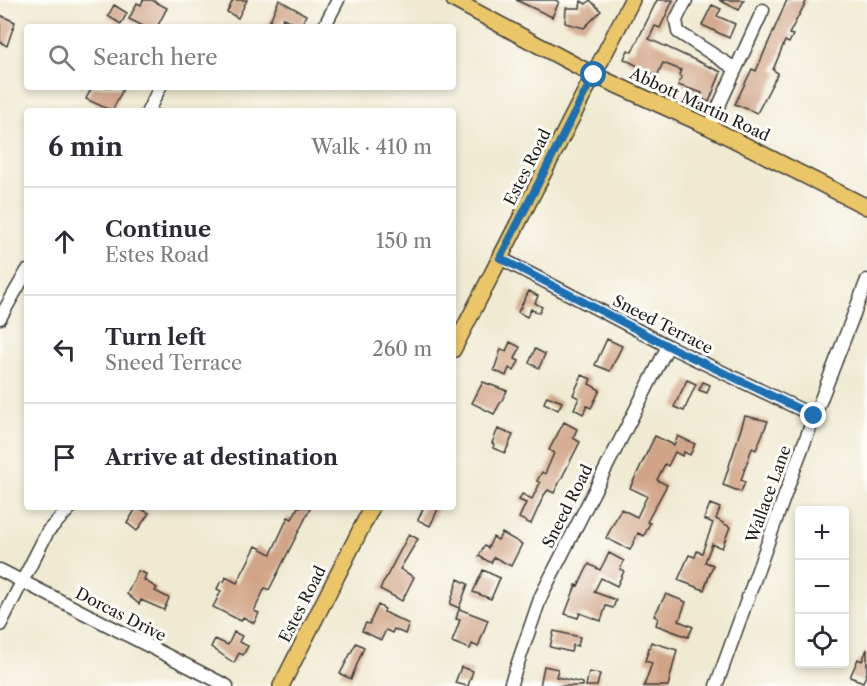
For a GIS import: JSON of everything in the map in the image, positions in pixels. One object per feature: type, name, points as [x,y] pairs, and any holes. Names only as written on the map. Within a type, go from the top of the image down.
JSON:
[{"type":"main road","name":"Abbott Martin Road","points":[[454,0],[594,75],[709,127],[867,207]]},
{"type":"main road","name":"Estes Road","points":[[456,344],[632,0]]},
{"type":"main road","name":"Estes Road","points":[[281,686],[370,510]]},
{"type":"street","points":[[326,24],[338,0]]},
{"type":"street","points":[[686,0],[676,20],[678,32],[734,68]]},
{"type":"street","points":[[709,127],[734,68],[763,10]]},
{"type":"street","points":[[150,108],[158,90]]},
{"type":"street","name":"Sneed Terrace","points":[[500,258],[668,346],[814,416]]},
{"type":"street","points":[[0,318],[24,276]]},
{"type":"street","name":"Wallace Lane","points":[[716,686],[814,416],[867,280]]},
{"type":"street","name":"Sneed Road","points":[[510,686],[541,596],[668,346]]},
{"type":"street","points":[[0,625],[48,531],[68,510]]},
{"type":"street","name":"Dorcas Drive","points":[[0,570],[227,686]]},
{"type":"building","points":[[143,0],[152,0],[167,8],[159,24],[139,24],[129,19],[137,3],[141,5]]},
{"type":"building","points":[[233,0],[247,0],[238,18],[227,12]]},
{"type":"building","points":[[279,0],[306,15],[302,24],[283,18],[280,24],[268,24]]},
{"type":"building","points":[[516,0],[555,0],[559,2],[552,17]]},
{"type":"building","points":[[590,0],[601,11],[584,28],[565,23],[566,8],[580,8],[581,1],[586,4]]},
{"type":"building","points":[[657,0],[673,0],[660,28],[655,26],[649,39],[721,72],[709,102],[700,98],[702,93],[678,85],[682,77],[679,75],[681,70],[663,63],[657,76],[624,59],[628,50],[632,52]]},
{"type":"building","points":[[719,0],[744,0],[739,10]]},
{"type":"building","points":[[787,0],[807,0],[789,34],[793,35],[789,43],[785,41],[773,70],[778,73],[757,113],[735,104],[752,69],[756,71]]},
{"type":"building","points":[[114,5],[127,13],[121,24],[108,16]]},
{"type":"building","points":[[712,5],[721,9],[717,16],[735,24],[729,38],[702,25]]},
{"type":"building","points":[[0,15],[15,22],[7,46],[0,42]]},
{"type":"building","points":[[90,90],[122,90],[114,108],[106,108],[86,99]]},
{"type":"building","points":[[529,291],[538,296],[535,303],[542,307],[539,313],[531,309],[527,317],[518,312]]},
{"type":"building","points":[[607,339],[622,346],[610,371],[595,365]]},
{"type":"building","points":[[510,342],[520,347],[515,359],[519,361],[514,371],[509,368],[506,376],[494,370],[501,349],[506,351]]},
{"type":"building","points":[[535,349],[545,354],[539,368],[529,363]]},
{"type":"building","points":[[582,375],[591,379],[589,384],[600,390],[591,408],[587,406],[583,414],[574,409],[579,398],[573,395]]},
{"type":"building","points":[[687,380],[696,384],[684,411],[674,407]]},
{"type":"building","points":[[483,382],[507,391],[494,414],[472,403]]},
{"type":"building","points":[[703,382],[710,385],[707,393],[699,390]]},
{"type":"building","points":[[547,396],[562,402],[558,410],[544,403]]},
{"type":"building","points":[[745,416],[768,421],[756,450],[752,448],[741,480],[745,482],[741,492],[723,485]]},
{"type":"building","points":[[564,422],[577,429],[573,438],[580,442],[554,493],[548,490],[544,495],[531,524],[519,518],[526,503],[519,500],[522,494],[532,499],[540,483],[537,481],[542,472],[545,474],[554,453],[549,450]]},
{"type":"building","points":[[498,429],[513,435],[505,453],[493,448],[492,443]]},
{"type":"building","points":[[655,436],[674,445],[678,436],[695,444],[690,455],[684,452],[682,456],[675,452],[668,466],[665,464],[657,480],[667,485],[647,522],[650,523],[644,536],[638,533],[630,550],[606,538],[621,509],[637,517],[647,496],[630,488]]},
{"type":"building","points":[[710,504],[720,508],[716,519],[730,527],[722,548],[712,544],[705,562],[713,565],[704,590],[678,580],[689,555],[695,557],[697,551],[702,553],[713,523],[704,519]]},
{"type":"building","points":[[135,510],[149,513],[137,531],[127,523]]},
{"type":"building","points":[[296,510],[309,510],[269,590],[265,588],[254,611],[259,613],[254,623],[243,617],[241,621],[213,607],[221,591],[217,589],[221,581],[224,582],[226,577],[237,583],[256,546],[271,554],[288,517],[292,519]]},
{"type":"building","points":[[423,510],[438,510],[430,526],[418,520]]},
{"type":"building","points":[[502,533],[522,544],[511,566],[494,557],[491,563],[479,556],[484,546],[488,548],[493,537],[498,540]]},
{"type":"building","points":[[409,534],[418,539],[400,569],[414,577],[402,601],[380,589]]},
{"type":"building","points":[[609,553],[624,561],[620,569],[624,571],[617,586],[601,578],[594,592],[616,600],[613,608],[606,606],[601,621],[580,613],[578,618],[565,614],[576,585],[578,586],[589,564],[600,570]]},
{"type":"building","points":[[483,570],[500,578],[491,599],[473,592]]},
{"type":"building","points":[[138,571],[146,574],[144,580],[157,588],[155,591],[169,598],[164,610],[141,600],[139,604],[127,594]]},
{"type":"building","points":[[458,579],[468,584],[459,608],[450,604]]},
{"type":"building","points":[[666,594],[686,602],[679,621],[693,627],[688,637],[656,625],[658,618],[654,616]]},
{"type":"building","points":[[378,605],[385,609],[384,612],[409,624],[405,634],[394,629],[392,633],[386,630],[381,640],[362,631],[366,623],[369,624]]},
{"type":"building","points":[[459,609],[488,620],[478,647],[472,644],[470,649],[452,642],[460,620],[456,619]]},
{"type":"building","points":[[554,631],[580,637],[578,646],[573,645],[571,652],[550,647]]},
{"type":"building","points":[[234,632],[242,636],[239,642],[248,646],[243,655],[239,653],[234,663],[211,647],[215,639],[228,645]]},
{"type":"building","points":[[651,642],[677,650],[668,686],[644,686],[652,663],[645,661]]},
{"type":"building","points":[[356,643],[364,647],[351,679],[340,674]]},
{"type":"building","points":[[867,649],[867,673],[863,682],[850,677],[858,659],[862,661]]},
{"type":"building","points":[[544,666],[558,669],[556,677],[583,683],[583,686],[540,686]]},
{"type":"building","points":[[461,667],[473,671],[468,686],[455,683]]},
{"type":"building","points":[[589,672],[600,674],[597,686],[586,686]]},
{"type":"route","points":[[594,75],[500,258],[668,346],[814,416]]}]
